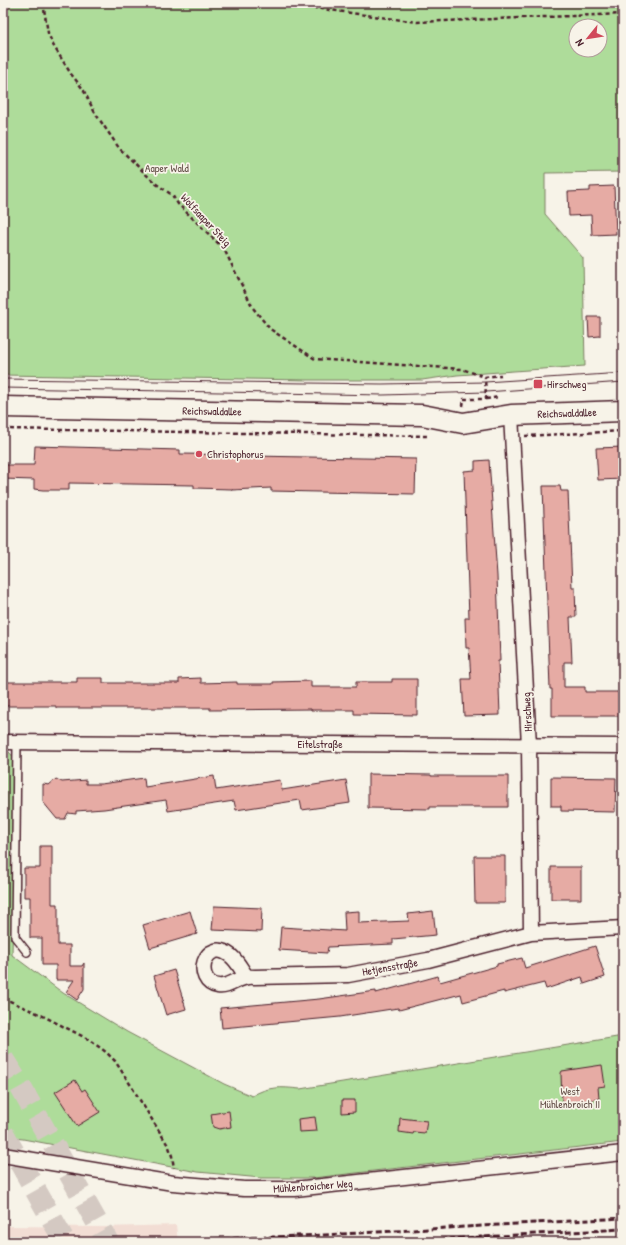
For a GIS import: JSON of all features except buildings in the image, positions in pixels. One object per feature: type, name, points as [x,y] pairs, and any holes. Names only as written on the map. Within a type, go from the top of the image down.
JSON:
[{"type":"main road","name":"Reichswaldallee","points":[[3,407],[422,416],[458,409],[507,406],[623,411]]},
{"type":"street","name":"Hirschweg","points":[[507,406],[512,437],[529,745]]},
{"type":"street","name":"Eitelstraße","points":[[3,742],[623,746]]},
{"type":"street","points":[[529,745],[531,933]]},
{"type":"street","name":"Hetjensstraße","points":[[246,976],[348,975],[428,960],[531,933],[623,928]]},
{"type":"street","name":"Mühlenbroicher Weg","points":[[3,1155],[173,1183],[244,1188],[295,1189],[623,1153]]},
{"type":"lane","points":[[17,742],[15,937],[27,952]]},
{"type":"path","name":"Wolfsaaper Steig","points":[[43,3],[48,33],[53,45],[71,74],[83,89],[95,113],[119,148],[155,183],[172,195],[178,204],[224,248],[253,308],[270,329],[314,359],[462,369],[484,377],[501,375]]},
{"type":"path","points":[[278,3],[417,22],[623,14]]},
{"type":"path","points":[[486,399],[507,406]]},
{"type":"path","points":[[3,429],[431,436]]},
{"type":"path","points":[[512,437],[623,431]]},
{"type":"path","points":[[3,998],[39,1014],[88,1039],[115,1061],[169,1147],[174,1167],[173,1183]]},
{"type":"shaded area","points":[[176,1225],[178,1242],[3,1242],[3,1226],[104,1227]]},
{"type":"green space","name":"Aaper Wald","points":[[3,3],[623,3],[623,172],[545,173],[545,214],[583,258],[585,366],[457,375],[422,380],[307,380],[3,375]]},
{"type":"green space","name":"West Mühlenbroich II","points":[[3,752],[9,752],[16,760],[12,955],[63,993],[127,1032],[224,1084],[252,1096],[269,1089],[300,1089],[623,1036],[623,1142],[313,1178],[261,1178],[198,1172],[23,1139],[3,1137]]},
{"type":"tunnel","points":[[3,1059],[20,1086],[108,1242]]},
{"type":"tunnel","points":[[3,1133],[65,1242]]},
{"type":"tram line","points":[[3,379],[382,384],[485,382],[623,373]]},
{"type":"tram line","points":[[3,388],[383,395],[486,392],[623,382]]},
{"type":"railway","points":[[143,1242],[324,1235],[623,1218]]},
{"type":"railway","points":[[395,1242],[623,1229]]},
{"type":"place","name":"Hirschweg","points":[[538,384]]},
{"type":"place","name":"Christophorus","points":[[199,454]]}]
